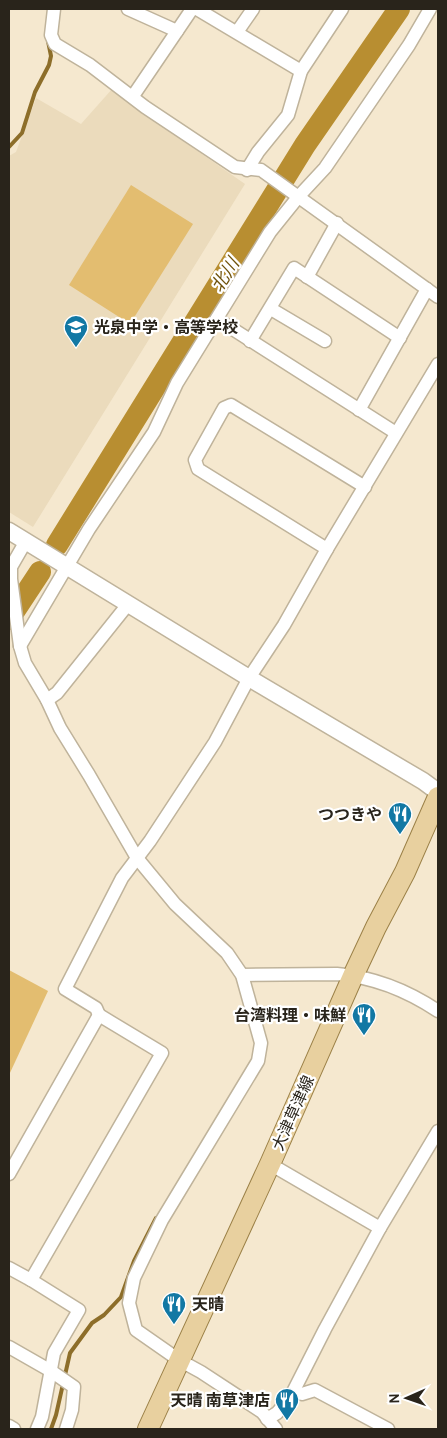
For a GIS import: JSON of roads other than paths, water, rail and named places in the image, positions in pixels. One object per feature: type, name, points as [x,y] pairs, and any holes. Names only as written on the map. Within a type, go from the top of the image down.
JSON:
[{"type":"main road","name":"大津草津線","points":[[148,1429],[270,1164],[353,976],[405,872],[438,797]]},
{"type":"street","points":[[54,9],[51,35],[55,44],[90,65],[145,107],[235,167],[247,170],[261,170],[438,297]]},
{"type":"street","points":[[128,9],[177,32]]},
{"type":"street","points":[[133,96],[192,9]]},
{"type":"street","points":[[197,9],[301,71]]},
{"type":"street","points":[[237,32],[253,9]]},
{"type":"street","points":[[247,170],[258,152],[288,114],[301,71],[342,9]]},
{"type":"street","points":[[20,642],[65,564],[154,432],[177,383],[270,232],[325,168],[409,45],[430,9]]},
{"type":"street","points":[[307,276],[337,223]]},
{"type":"street","points":[[250,340],[271,309],[294,268],[400,338]]},
{"type":"street","points":[[359,410],[427,289]]},
{"type":"street","points":[[271,309],[325,341]]},
{"type":"street","points":[[217,319],[396,433]]},
{"type":"street","points":[[31,1280],[162,1053],[99,1015],[96,1008],[65,989],[122,878],[150,841],[215,742],[249,678],[284,625],[327,549],[438,364]]},
{"type":"street","points":[[327,549],[198,469],[195,460],[224,408],[230,405],[365,488]]},
{"type":"street","points":[[9,531],[249,678],[423,781],[438,792]]},
{"type":"street","points":[[32,545],[11,567],[10,581],[25,663],[60,728],[137,858],[175,904],[227,953],[242,975],[261,1043],[258,1061],[162,1220],[141,1262],[130,1291],[129,1304],[136,1330],[179,1360],[201,1372],[262,1412],[276,1429]]},
{"type":"street","points":[[46,700],[57,693],[129,603]]},
{"type":"street","points":[[242,975],[337,974],[353,976],[412,995],[438,1011]]},
{"type":"street","points":[[9,1174],[99,1015]]},
{"type":"street","points":[[267,1419],[277,1413],[290,1398],[380,1228],[438,1131]]},
{"type":"street","points":[[270,1164],[380,1228]]},
{"type":"street","points":[[9,1268],[79,1310],[54,1353],[42,1417],[37,1429]]},
{"type":"street","points":[[9,1347],[74,1387],[72,1410],[66,1429]]},
{"type":"street","points":[[293,1392],[302,1394],[315,1390],[388,1429]]},
{"type":"street","points":[[9,1426],[14,1429]]},
{"type":"waterway","name":"北川","points":[[57,545],[305,145],[399,9]]},
{"type":"waterway","points":[[9,147],[22,133],[35,92],[49,65],[51,56],[48,41]]},
{"type":"waterway","name":"北川","points":[[9,619],[40,572]]},
{"type":"waterway","points":[[51,1429],[70,1353],[92,1323],[104,1315],[121,1297],[134,1261],[156,1218]]},
{"type":"place","name":"光泉中学・高等学校","points":[[76,348]]},
{"type":"place","name":"つつきや","points":[[400,835]]},
{"type":"place","name":"台湾料理・味鮮","points":[[364,1036]]},
{"type":"place","name":"天晴","points":[[174,1325]]},
{"type":"place","name":"天晴 南草津店","points":[[287,1421]]}]
